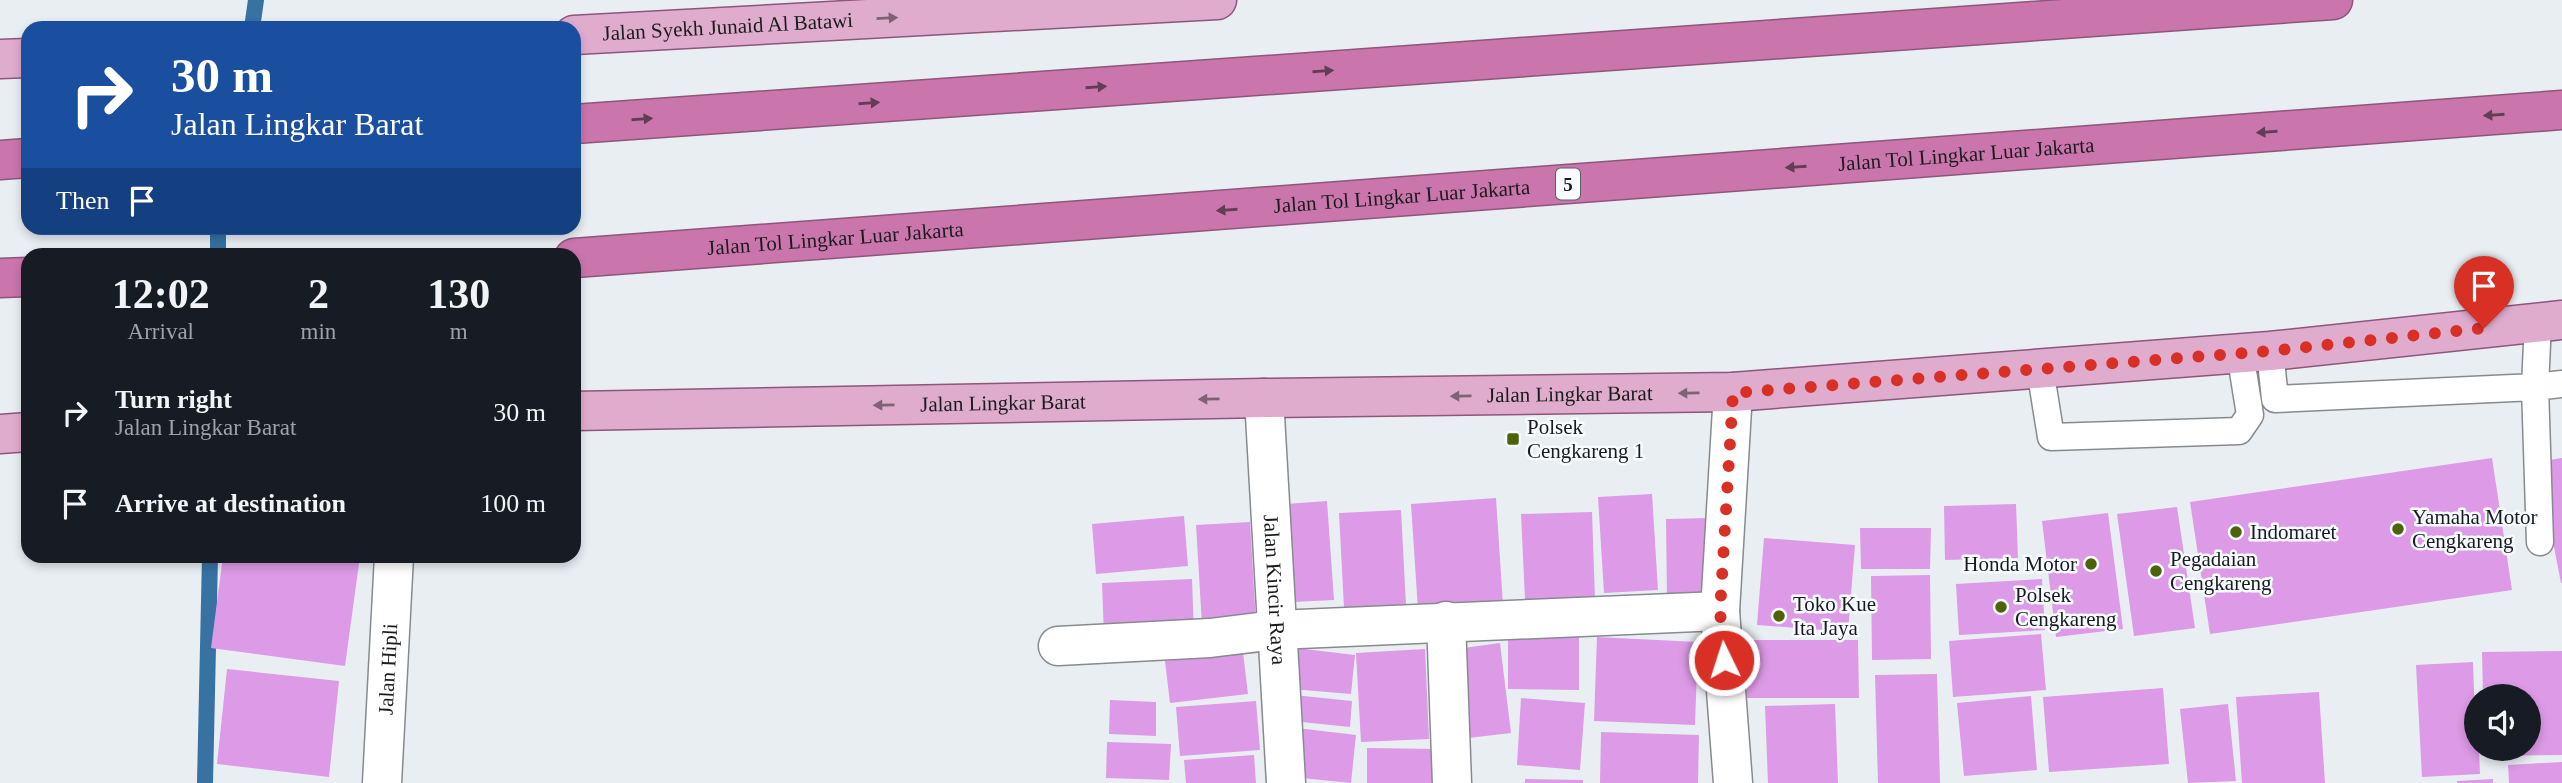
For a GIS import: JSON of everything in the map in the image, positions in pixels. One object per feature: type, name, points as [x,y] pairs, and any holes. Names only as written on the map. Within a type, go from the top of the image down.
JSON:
[{"type":"highway","points":[[581,124],[2333,0]]},
{"type":"highway","name":"Jalan Tol Lingkar Luar Jakarta","points":[[581,257],[2562,110]]},
{"type":"highway","points":[[0,160],[21,158]]},
{"type":"highway","points":[[0,278],[21,277]]},
{"type":"main road","name":"Jalan Syekh Junaid Al Batawi","points":[[581,35],[1217,0]]},
{"type":"main road","points":[[0,59],[21,58]]},
{"type":"main road","name":"Jalan Lingkar Barat","points":[[581,411],[1264,398],[1733,393],[2255,352],[2550,321]]},
{"type":"main road","points":[[0,434],[21,432]]},
{"type":"street","points":[[1733,393],[1720,611],[1733,783]]},
{"type":"street","name":"Jalan Kincir Raya","points":[[1264,398],[1286,783]]},
{"type":"street","name":"Jalan Hipli","points":[[382,783],[394,563]]},
{"type":"street","points":[[1058,646],[1446,621],[1720,611]]},
{"type":"street","points":[[1446,621],[1452,783]]},
{"type":"lane","points":[[2540,542],[2535,387],[2550,321]]},
{"type":"lane","points":[[2040,369],[2052,438],[2239,432],[2250,415],[2255,352]]},
{"type":"lane","points":[[2255,352],[2276,400],[2562,384]]},
{"type":"building","points":[[2492,458],[2512,590],[2210,634],[2190,502]]},
{"type":"building","points":[[2562,458],[2561,583],[2547,511],[2542,461]]},
{"type":"building","points":[[1652,494],[1658,590],[1604,593],[1598,497]]},
{"type":"building","points":[[1496,498],[1503,605],[1418,610],[1411,504]]},
{"type":"building","points":[[1327,501],[1334,600],[1293,602],[1286,504]]},
{"type":"building","points":[[2016,504],[2018,558],[1945,560],[1944,506]]},
{"type":"building","name":"Pegadaian Cengkareng","points":[[2177,507],[2195,628],[2134,636],[2117,514]]},
{"type":"building","points":[[1401,510],[1406,605],[1344,608],[1339,513]]},
{"type":"building","points":[[1592,512],[1595,599],[1525,600],[1521,514]]},
{"type":"building","points":[[2108,513],[2123,629],[2056,637],[2042,521]]},
{"type":"building","points":[[1184,516],[1188,566],[1096,574],[1092,524]]},
{"type":"building","points":[[1708,518],[1708,598],[1667,597],[1666,519]]},
{"type":"building","points":[[1250,522],[1256,622],[1202,625],[1196,525]]},
{"type":"building","points":[[1860,528],[1931,528],[1930,569],[1861,569]]},
{"type":"building","points":[[1764,538],[1855,545],[1848,632],[1757,625]]},
{"type":"building","points":[[222,563],[359,563],[345,666],[211,648]]},
{"type":"building","points":[[1930,575],[1931,659],[1872,660],[1871,576]]},
{"type":"building","points":[[1192,579],[1194,633],[1104,636],[1102,583]]},
{"type":"building","name":"Polsek Cengkareng","points":[[2042,579],[2045,630],[1959,635],[1956,584]]},
{"type":"building","points":[[1508,631],[1579,632],[1579,690],[1508,689]]},
{"type":"building","points":[[2041,634],[2046,690],[1953,697],[1949,641]]},
{"type":"building","points":[[1597,637],[1698,642],[1695,725],[1594,721]]},
{"type":"building","points":[[1739,640],[1858,640],[1859,698],[1740,698]]},
{"type":"building","points":[[1500,643],[1511,733],[1460,739],[1449,650]]},
{"type":"building","points":[[1296,648],[1355,655],[1351,694],[1291,689]]},
{"type":"building","points":[[1425,649],[1429,739],[1361,742],[1356,653]]},
{"type":"building","points":[[2562,651],[2562,755],[2541,755],[2541,684],[2483,684],[2482,652]]},
{"type":"building","points":[[1243,652],[1248,694],[1170,703],[1165,661]]},
{"type":"building","points":[[2473,662],[2474,684],[2464,684],[2464,761],[2479,761],[2480,774],[2422,777],[2416,665]]},
{"type":"building","points":[[227,669],[339,681],[329,777],[217,764]]},
{"type":"building","points":[[1937,674],[1940,783],[1878,783],[1875,675]]},
{"type":"building","points":[[2163,688],[2169,764],[2049,772],[2043,697]]},
{"type":"building","points":[[2319,692],[2325,783],[2242,783],[2236,697]]},
{"type":"building","points":[[1294,695],[1352,701],[1350,727],[1292,721]]},
{"type":"building","points":[[2031,696],[2037,770],[1964,776],[1957,703]]},
{"type":"building","points":[[1521,698],[1585,703],[1580,770],[1517,765]]},
{"type":"building","points":[[1110,700],[1156,702],[1156,736],[1109,734]]},
{"type":"building","points":[[1256,701],[1260,750],[1180,756],[1176,707]]},
{"type":"building","points":[[1835,704],[1838,783],[1768,783],[1765,706]]},
{"type":"building","points":[[2228,704],[2236,781],[2188,783],[2180,709]]},
{"type":"building","points":[[1297,728],[1356,735],[1351,783],[1292,777]]},
{"type":"building","points":[[1601,732],[1699,735],[1698,783],[1600,783]]},
{"type":"building","points":[[1107,742],[1171,744],[1169,780],[1106,778]]},
{"type":"building","points":[[1367,748],[1439,749],[1439,783],[1367,783]]},
{"type":"building","points":[[1254,755],[1256,783],[1186,783],[1184,760]]},
{"type":"building","points":[[2562,762],[2562,783],[2509,783],[2508,765]]},
{"type":"building","points":[[1525,779],[1583,780],[1583,783],[1525,783]]},
{"type":"building","points":[[2493,779],[2493,783],[2457,783],[2457,781]]},
{"type":"waterway","points":[[253,21],[256,0]]},
{"type":"waterway","points":[[218,235],[218,248]]},
{"type":"waterway","points":[[205,783],[210,563]]},
{"type":"place","name":"Polsek Cengkareng 1","points":[[1513,439]]},
{"type":"place","name":"Yamaha Motor Cengkareng","points":[[2398,529]]},
{"type":"place","name":"Indomaret","points":[[2236,532]]},
{"type":"place","name":"Honda Motor","points":[[2091,564]]},
{"type":"place","name":"Pegadaian Cengkareng","points":[[2156,571]]},
{"type":"place","name":"Polsek Cengkareng","points":[[2001,607]]},
{"type":"place","name":"Toko Kue Ita Jaya","points":[[1779,616]]},
{"type":"route","points":[[1724,660],[1720,611],[1733,393],[2270,351],[2484,328]]}]
